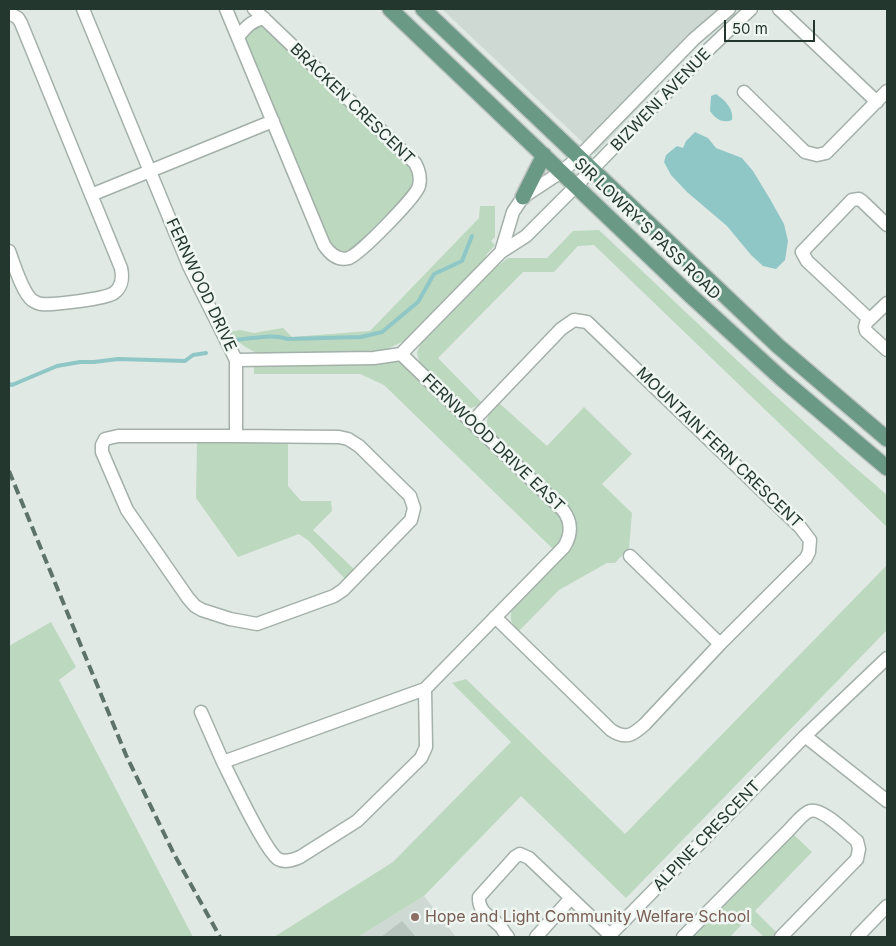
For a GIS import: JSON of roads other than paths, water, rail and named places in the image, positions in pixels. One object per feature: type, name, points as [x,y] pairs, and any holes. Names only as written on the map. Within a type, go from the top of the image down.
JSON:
[{"type":"main road","name":"SIR LOWRY'S PASS ROAD","points":[[390,9],[690,295],[782,379],[887,468]]},
{"type":"main road","name":"SIR LOWRY'S PASS ROAD","points":[[423,9],[778,346],[887,440]]},
{"type":"main road","points":[[523,197],[544,155]]},
{"type":"street","name":"FERNWOOD DRIVE","points":[[83,9],[189,266],[236,360],[374,358],[402,354]]},
{"type":"street","name":"BRACKEN CRESCENT","points":[[226,9],[324,245],[333,256],[348,258],[354,255],[412,198],[417,190],[420,178],[415,163],[254,9]]},
{"type":"street","points":[[694,40],[720,9]]},
{"type":"street","name":"BIZWENI AVENUE","points":[[561,172],[599,139],[694,40],[729,9]]},
{"type":"street","name":"BIZWENI AVENUE","points":[[576,186],[710,48],[751,9]]},
{"type":"street","points":[[779,9],[877,102]]},
{"type":"street","points":[[9,13],[18,18],[21,23],[123,277],[113,294],[52,304],[40,304],[29,297],[9,252]]},
{"type":"street","points":[[238,37],[252,22],[264,18]]},
{"type":"street","points":[[744,92],[806,152],[816,155],[826,153],[887,91]]},
{"type":"street","points":[[91,195],[273,121]]},
{"type":"street","points":[[501,252],[513,212],[523,197],[561,172]]},
{"type":"street","points":[[402,354],[501,252],[526,236],[576,186]]},
{"type":"street","points":[[867,321],[807,261],[802,252],[852,200],[862,200],[887,225]]},
{"type":"street","points":[[887,303],[867,321],[864,327],[887,350]]},
{"type":"street","name":"MOUNTAIN FERN CRESCENT","points":[[472,422],[568,323],[574,320],[588,322],[800,527],[810,540],[809,552],[806,558],[720,644],[645,724],[625,736],[618,735],[611,730],[496,617]]},
{"type":"street","name":"FERNWOOD DRIVE EAST","points":[[402,354],[563,510],[569,518],[570,526],[570,534],[564,547],[425,689]]},
{"type":"street","points":[[236,360],[236,436]]},
{"type":"street","points":[[118,436],[236,436],[339,437],[352,441],[410,496],[414,508],[411,520],[343,590],[334,596],[257,624],[230,619],[202,610],[188,598],[127,510],[102,452],[102,445],[105,439],[118,436]]},
{"type":"street","points":[[630,556],[720,644]]},
{"type":"street","name":"ALPINE CRESCENT","points":[[609,936],[805,736],[887,658]]},
{"type":"street","points":[[201,712],[237,791],[272,853],[277,859],[290,861],[310,851],[357,821],[420,758],[426,747],[425,689],[224,762]]},
{"type":"street","points":[[805,736],[887,801]]},
{"type":"street","points":[[683,937],[789,830],[807,813],[816,810],[826,815],[857,841],[859,854],[781,937]]},
{"type":"street","points":[[508,937],[499,925],[482,911],[479,897],[515,857],[520,854],[530,858],[609,936]]},
{"type":"street","points":[[536,937],[571,898]]},
{"type":"street","points":[[857,937],[887,906]]},
{"type":"water","points":[[716,94],[728,105],[732,112],[732,120],[719,120],[710,111],[711,96]]},
{"type":"water","points":[[695,132],[708,138],[716,148],[742,158],[753,171],[770,199],[784,224],[788,241],[785,260],[776,269],[763,266],[751,255],[727,226],[687,192],[671,175],[664,162],[666,155],[677,146],[683,148],[686,141]]},
{"type":"waterway","points":[[235,340],[255,337],[288,339],[361,337],[382,332],[418,302],[434,274],[462,261],[472,236]]},
{"type":"waterway","points":[[9,384],[12,385],[57,366],[80,362],[118,359],[185,361],[193,355],[206,353]]},
{"type":"railway","points":[[9,471],[126,755],[174,854],[220,937]]},
{"type":"place","name":"Hope and Light Community Welfare School","points":[[415,917]]}]
